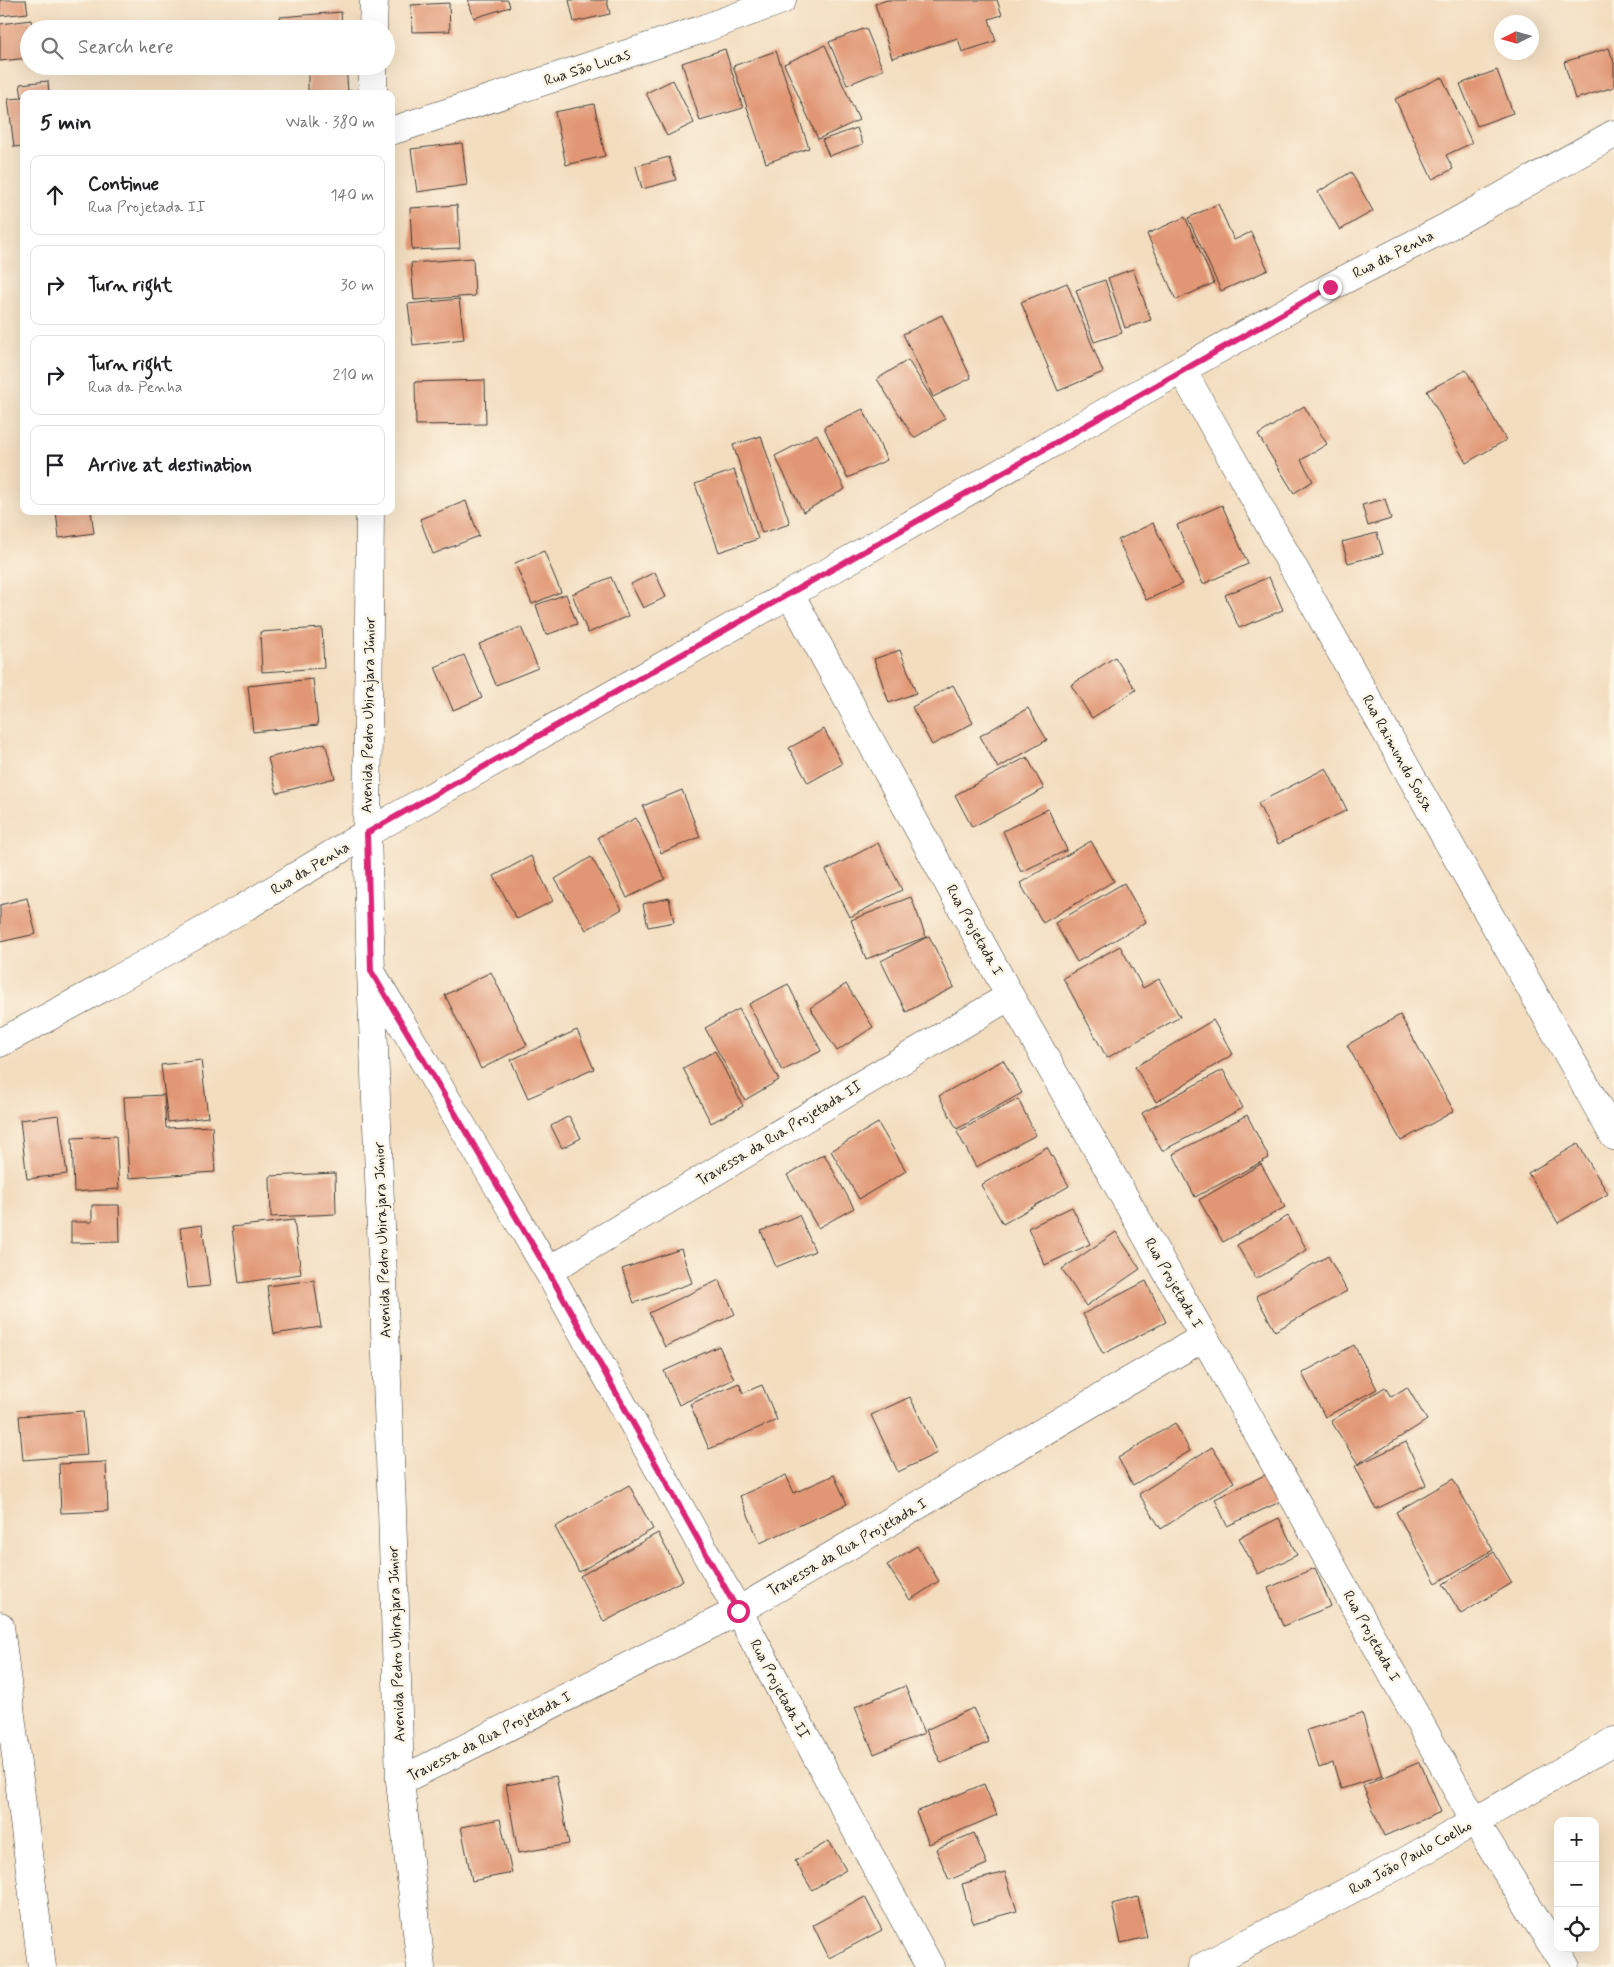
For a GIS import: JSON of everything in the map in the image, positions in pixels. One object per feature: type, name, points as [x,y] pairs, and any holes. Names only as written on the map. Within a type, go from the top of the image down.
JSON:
[{"type":"street","points":[[373,20],[374,0]]},
{"type":"street","name":"Rua São Lucas","points":[[395,130],[700,30],[782,0]]},
{"type":"street","points":[[373,75],[373,90]]},
{"type":"street","name":"Rua da Penha","points":[[0,1043],[219,922],[367,833],[790,594],[1118,404],[1330,287],[1445,228],[1614,134]]},
{"type":"street","name":"Rua Raimundo Sousa","points":[[1182,370],[1614,1136]]},
{"type":"street","name":"Avenida Pedro Ubirajara Júnior","points":[[370,515],[367,833],[371,971],[392,1509],[400,1781],[421,1967]]},
{"type":"street","name":"Rua Projetada I","points":[[790,594],[1010,996],[1204,1337],[1474,1820],[1566,1967]]},
{"type":"street","name":"Rua Projetada II","points":[[371,971],[548,1271],[738,1611],[930,1967]]},
{"type":"street","name":"Travessa da Rua Projetada II","points":[[548,1271],[1010,996]]},
{"type":"street","name":"Travessa da Rua Projetada I","points":[[400,1781],[738,1611],[1204,1337]]},
{"type":"street","points":[[0,1626],[42,1967]]},
{"type":"street","name":"Rua João Paulo Coelho","points":[[1202,1967],[1406,1861],[1474,1820],[1614,1741]]},
{"type":"building","points":[[0,0],[26,0],[28,13],[0,16]]},
{"type":"building","points":[[468,0],[508,0],[510,7],[474,18]]},
{"type":"building","points":[[569,0],[607,0],[610,14],[574,22]]},
{"type":"building","points":[[887,0],[997,0],[1002,15],[989,19],[996,41],[962,52],[958,38],[892,58],[875,4]]},
{"type":"building","points":[[449,3],[450,31],[412,32],[411,5]]},
{"type":"building","points":[[341,12],[341,20],[280,20],[280,17]]},
{"type":"building","points":[[20,21],[20,59],[0,61],[0,24]]},
{"type":"building","points":[[866,28],[883,70],[847,85],[829,42]]},
{"type":"building","points":[[825,45],[859,120],[818,139],[784,64]]},
{"type":"building","points":[[1609,48],[1614,63],[1614,87],[1575,99],[1564,62]]},
{"type":"building","points":[[725,49],[743,108],[700,121],[682,63]]},
{"type":"building","points":[[776,51],[809,148],[766,163],[733,66]]},
{"type":"building","points":[[1497,70],[1513,113],[1477,126],[1460,84]]},
{"type":"building","points":[[308,75],[347,75],[348,90],[308,90]]},
{"type":"building","points":[[1442,77],[1472,143],[1446,155],[1453,169],[1432,179],[1395,99]]},
{"type":"building","points":[[673,80],[694,123],[667,136],[646,93]]},
{"type":"building","points":[[48,81],[49,90],[21,90],[20,84]]},
{"type":"building","points":[[20,98],[20,146],[14,147],[8,99]]},
{"type":"building","points":[[594,104],[605,156],[566,165],[555,112]]},
{"type":"building","points":[[857,128],[863,144],[829,156],[822,140]]},
{"type":"building","points":[[462,143],[467,185],[417,192],[411,149]]},
{"type":"building","points":[[669,157],[676,180],[642,189],[636,166]]},
{"type":"building","points":[[1351,172],[1373,211],[1340,230],[1318,192]]},
{"type":"building","points":[[1218,204],[1234,240],[1251,232],[1268,270],[1221,291],[1188,218]]},
{"type":"building","points":[[457,205],[460,248],[412,250],[410,208]]},
{"type":"building","points":[[1185,217],[1214,283],[1176,300],[1147,234]]},
{"type":"building","points":[[473,258],[475,296],[414,300],[411,263]]},
{"type":"building","points":[[1133,269],[1151,320],[1125,328],[1108,278]]},
{"type":"building","points":[[1105,280],[1122,333],[1094,342],[1076,290]]},
{"type":"building","points":[[1067,283],[1103,372],[1058,391],[1021,302]]},
{"type":"building","points":[[459,299],[464,339],[413,345],[408,304]]},
{"type":"building","points":[[942,315],[971,378],[933,397],[903,334]]},
{"type":"building","points":[[908,360],[945,419],[914,438],[877,379]]},
{"type":"building","points":[[1466,370],[1506,440],[1466,463],[1427,391]]},
{"type":"building","points":[[485,380],[486,424],[416,425],[415,382]]},
{"type":"building","points":[[1304,406],[1327,444],[1301,460],[1313,481],[1294,493],[1258,435]]},
{"type":"building","points":[[863,409],[887,460],[847,478],[824,427]]},
{"type":"building","points":[[817,434],[845,489],[803,512],[775,456]]},
{"type":"building","points":[[761,436],[790,524],[762,533],[733,445]]},
{"type":"building","points":[[734,470],[758,539],[719,552],[695,484]]},
{"type":"building","points":[[1385,499],[1391,519],[1368,526],[1362,505]]},
{"type":"building","points":[[466,501],[479,536],[433,554],[420,519]]},
{"type":"building","points":[[1222,505],[1248,564],[1203,584],[1177,525]]},
{"type":"building","points":[[56,515],[92,515],[94,533],[59,538]]},
{"type":"building","points":[[1153,523],[1182,584],[1146,600],[1118,540]]},
{"type":"building","points":[[1377,533],[1383,554],[1348,563],[1342,542]]},
{"type":"building","points":[[544,551],[561,592],[532,604],[515,563]]},
{"type":"building","points":[[655,572],[666,597],[643,608],[631,584]]},
{"type":"building","points":[[611,577],[628,616],[588,633],[572,594]]},
{"type":"building","points":[[1269,577],[1283,610],[1239,628],[1225,595]]},
{"type":"building","points":[[566,594],[577,624],[546,635],[536,605]]},
{"type":"building","points":[[521,627],[538,668],[496,685],[479,644]]},
{"type":"building","points":[[322,628],[324,668],[262,672],[260,632]]},
{"type":"building","points":[[900,650],[916,693],[889,703],[874,659]]},
{"type":"building","points":[[464,655],[482,698],[453,710],[435,667]]},
{"type":"building","points":[[1115,657],[1136,690],[1092,718],[1071,685]]},
{"type":"building","points":[[313,679],[318,725],[253,732],[248,686]]},
{"type":"building","points":[[953,685],[973,723],[932,745],[912,707]]},
{"type":"building","points":[[1028,708],[1047,740],[998,768],[980,736]]},
{"type":"building","points":[[824,729],[842,764],[808,783],[789,748]]},
{"type":"building","points":[[325,743],[335,778],[277,793],[268,758]]},
{"type":"building","points":[[1027,757],[1044,789],[972,827],[955,795]]},
{"type":"building","points":[[1326,768],[1347,810],[1278,844],[1258,803]]},
{"type":"building","points":[[682,790],[700,837],[661,853],[643,806]]},
{"type":"building","points":[[1048,809],[1067,850],[1021,872],[1003,831]]},
{"type":"building","points":[[636,818],[665,879],[627,898],[598,837]]},
{"type":"building","points":[[1091,841],[1114,881],[1043,923],[1020,883]]},
{"type":"building","points":[[878,843],[902,890],[850,917],[826,870]]},
{"type":"building","points":[[531,856],[553,901],[517,919],[494,876]]},
{"type":"building","points":[[591,857],[622,909],[586,930],[555,879]]},
{"type":"building","points":[[1124,883],[1146,922],[1077,962],[1055,923]]},
{"type":"building","points":[[911,897],[926,937],[866,959],[851,920]]},
{"type":"building","points":[[27,898],[36,934],[0,942],[0,905]]},
{"type":"building","points":[[669,898],[674,922],[648,927],[643,904]]},
{"type":"building","points":[[929,936],[954,987],[906,1012],[881,961]]},
{"type":"building","points":[[1120,946],[1143,988],[1159,979],[1180,1017],[1107,1058],[1063,978]]},
{"type":"building","points":[[491,972],[527,1045],[481,1069],[445,995]]},
{"type":"building","points":[[788,984],[821,1051],[782,1071],[749,1004]]},
{"type":"building","points":[[846,984],[873,1027],[837,1051],[810,1008]]},
{"type":"building","points":[[739,1009],[779,1080],[745,1100],[705,1028]]},
{"type":"building","points":[[1400,1015],[1454,1111],[1401,1141],[1347,1045]]},
{"type":"building","points":[[1213,1020],[1233,1054],[1156,1102],[1135,1067]]},
{"type":"building","points":[[577,1030],[594,1069],[528,1098],[511,1060]]},
{"type":"building","points":[[715,1051],[743,1106],[711,1123],[683,1068]]},
{"type":"building","points":[[201,1060],[208,1117],[168,1122],[161,1065]]},
{"type":"building","points":[[1003,1060],[1022,1093],[957,1129],[939,1096]]},
{"type":"building","points":[[1223,1070],[1243,1108],[1162,1151],[1142,1113]]},
{"type":"building","points":[[164,1095],[166,1128],[212,1126],[215,1172],[129,1178],[124,1097]]},
{"type":"building","points":[[1018,1099],[1036,1135],[976,1167],[957,1132]]},
{"type":"building","points":[[59,1115],[67,1174],[27,1179],[20,1120]]},
{"type":"building","points":[[1247,1115],[1269,1158],[1195,1197],[1173,1154]]},
{"type":"building","points":[[569,1116],[581,1138],[562,1148],[551,1126]]},
{"type":"building","points":[[878,1123],[906,1171],[859,1199],[831,1151]]},
{"type":"building","points":[[116,1136],[119,1189],[74,1192],[72,1138]]},
{"type":"building","points":[[1578,1144],[1608,1194],[1558,1223],[1528,1173]]},
{"type":"building","points":[[1047,1147],[1069,1186],[1003,1224],[981,1185]]},
{"type":"building","points":[[824,1154],[854,1208],[818,1228],[787,1175]]},
{"type":"building","points":[[1261,1164],[1285,1207],[1223,1242],[1199,1200]]},
{"type":"building","points":[[335,1173],[336,1214],[271,1217],[270,1176]]},
{"type":"building","points":[[92,1205],[119,1205],[120,1242],[71,1243],[71,1222],[92,1222]]},
{"type":"building","points":[[1072,1207],[1090,1244],[1045,1265],[1028,1228]]},
{"type":"building","points":[[799,1215],[815,1251],[776,1267],[761,1231]]},
{"type":"building","points":[[1288,1216],[1307,1250],[1256,1279],[1237,1245]]},
{"type":"building","points":[[294,1220],[301,1274],[239,1283],[232,1227]]},
{"type":"building","points":[[202,1225],[210,1286],[188,1288],[180,1228]]},
{"type":"building","points":[[1116,1232],[1140,1269],[1086,1306],[1062,1269]]},
{"type":"building","points":[[681,1249],[692,1283],[634,1303],[622,1269]]},
{"type":"building","points":[[1328,1256],[1347,1291],[1275,1331],[1256,1296]]},
{"type":"building","points":[[314,1280],[321,1327],[274,1334],[267,1286]]},
{"type":"building","points":[[719,1280],[735,1314],[665,1347],[649,1313]]},
{"type":"building","points":[[1146,1281],[1166,1322],[1103,1354],[1083,1314]]},
{"type":"building","points":[[1354,1345],[1377,1389],[1325,1417],[1302,1373]]},
{"type":"building","points":[[719,1346],[734,1379],[679,1405],[664,1371]]},
{"type":"building","points":[[739,1383],[743,1393],[762,1385],[777,1420],[709,1449],[690,1404]]},
{"type":"building","points":[[1385,1387],[1391,1397],[1407,1387],[1427,1420],[1358,1464],[1331,1421]]},
{"type":"building","points":[[910,1397],[937,1453],[898,1472],[871,1415]]},
{"type":"building","points":[[83,1411],[87,1455],[23,1460],[19,1416]]},
{"type":"building","points":[[1175,1423],[1190,1451],[1133,1485],[1118,1458]]},
{"type":"building","points":[[1406,1442],[1426,1485],[1376,1509],[1355,1466]]},
{"type":"building","points":[[1212,1447],[1234,1482],[1161,1529],[1139,1494]]},
{"type":"building","points":[[106,1462],[108,1511],[61,1513],[59,1464]]},
{"type":"building","points":[[1269,1473],[1282,1501],[1227,1526],[1215,1499]]},
{"type":"building","points":[[786,1475],[794,1493],[834,1475],[847,1504],[760,1543],[740,1496]]},
{"type":"building","points":[[1453,1479],[1493,1550],[1436,1583],[1396,1512]]},
{"type":"building","points":[[629,1485],[653,1529],[579,1572],[555,1527]]},
{"type":"building","points":[[1279,1518],[1297,1555],[1258,1574],[1239,1538]]},
{"type":"building","points":[[658,1533],[683,1580],[604,1622],[580,1576]]},
{"type":"building","points":[[917,1546],[939,1581],[910,1600],[887,1565]]},
{"type":"building","points":[[1494,1552],[1512,1583],[1461,1614],[1443,1584]]},
{"type":"building","points":[[1315,1568],[1331,1606],[1283,1626],[1268,1588]]},
{"type":"building","points":[[905,1686],[924,1733],[874,1754],[855,1707]]},
{"type":"building","points":[[973,1708],[989,1742],[941,1763],[926,1730]]},
{"type":"building","points":[[1362,1713],[1382,1776],[1341,1789],[1333,1763],[1319,1768],[1307,1730]]},
{"type":"building","points":[[1420,1762],[1441,1812],[1384,1836],[1363,1786]]},
{"type":"building","points":[[556,1776],[569,1844],[518,1853],[506,1785]]},
{"type":"building","points":[[984,1784],[997,1815],[929,1844],[916,1812]]},
{"type":"building","points":[[500,1819],[512,1873],[472,1881],[461,1827]]},
{"type":"building","points":[[974,1833],[987,1864],[949,1880],[936,1849]]},
{"type":"building","points":[[829,1841],[846,1870],[812,1890],[795,1861]]},
{"type":"building","points":[[1005,1872],[1017,1911],[973,1923],[962,1884]]},
{"type":"building","points":[[865,1897],[882,1930],[829,1958],[813,1925]]},
{"type":"building","points":[[1138,1897],[1147,1937],[1121,1943],[1112,1904]]},
{"type":"route","points":[[738,1611],[548,1271],[371,971],[367,833],[790,594],[1118,404],[1330,287]]}]
